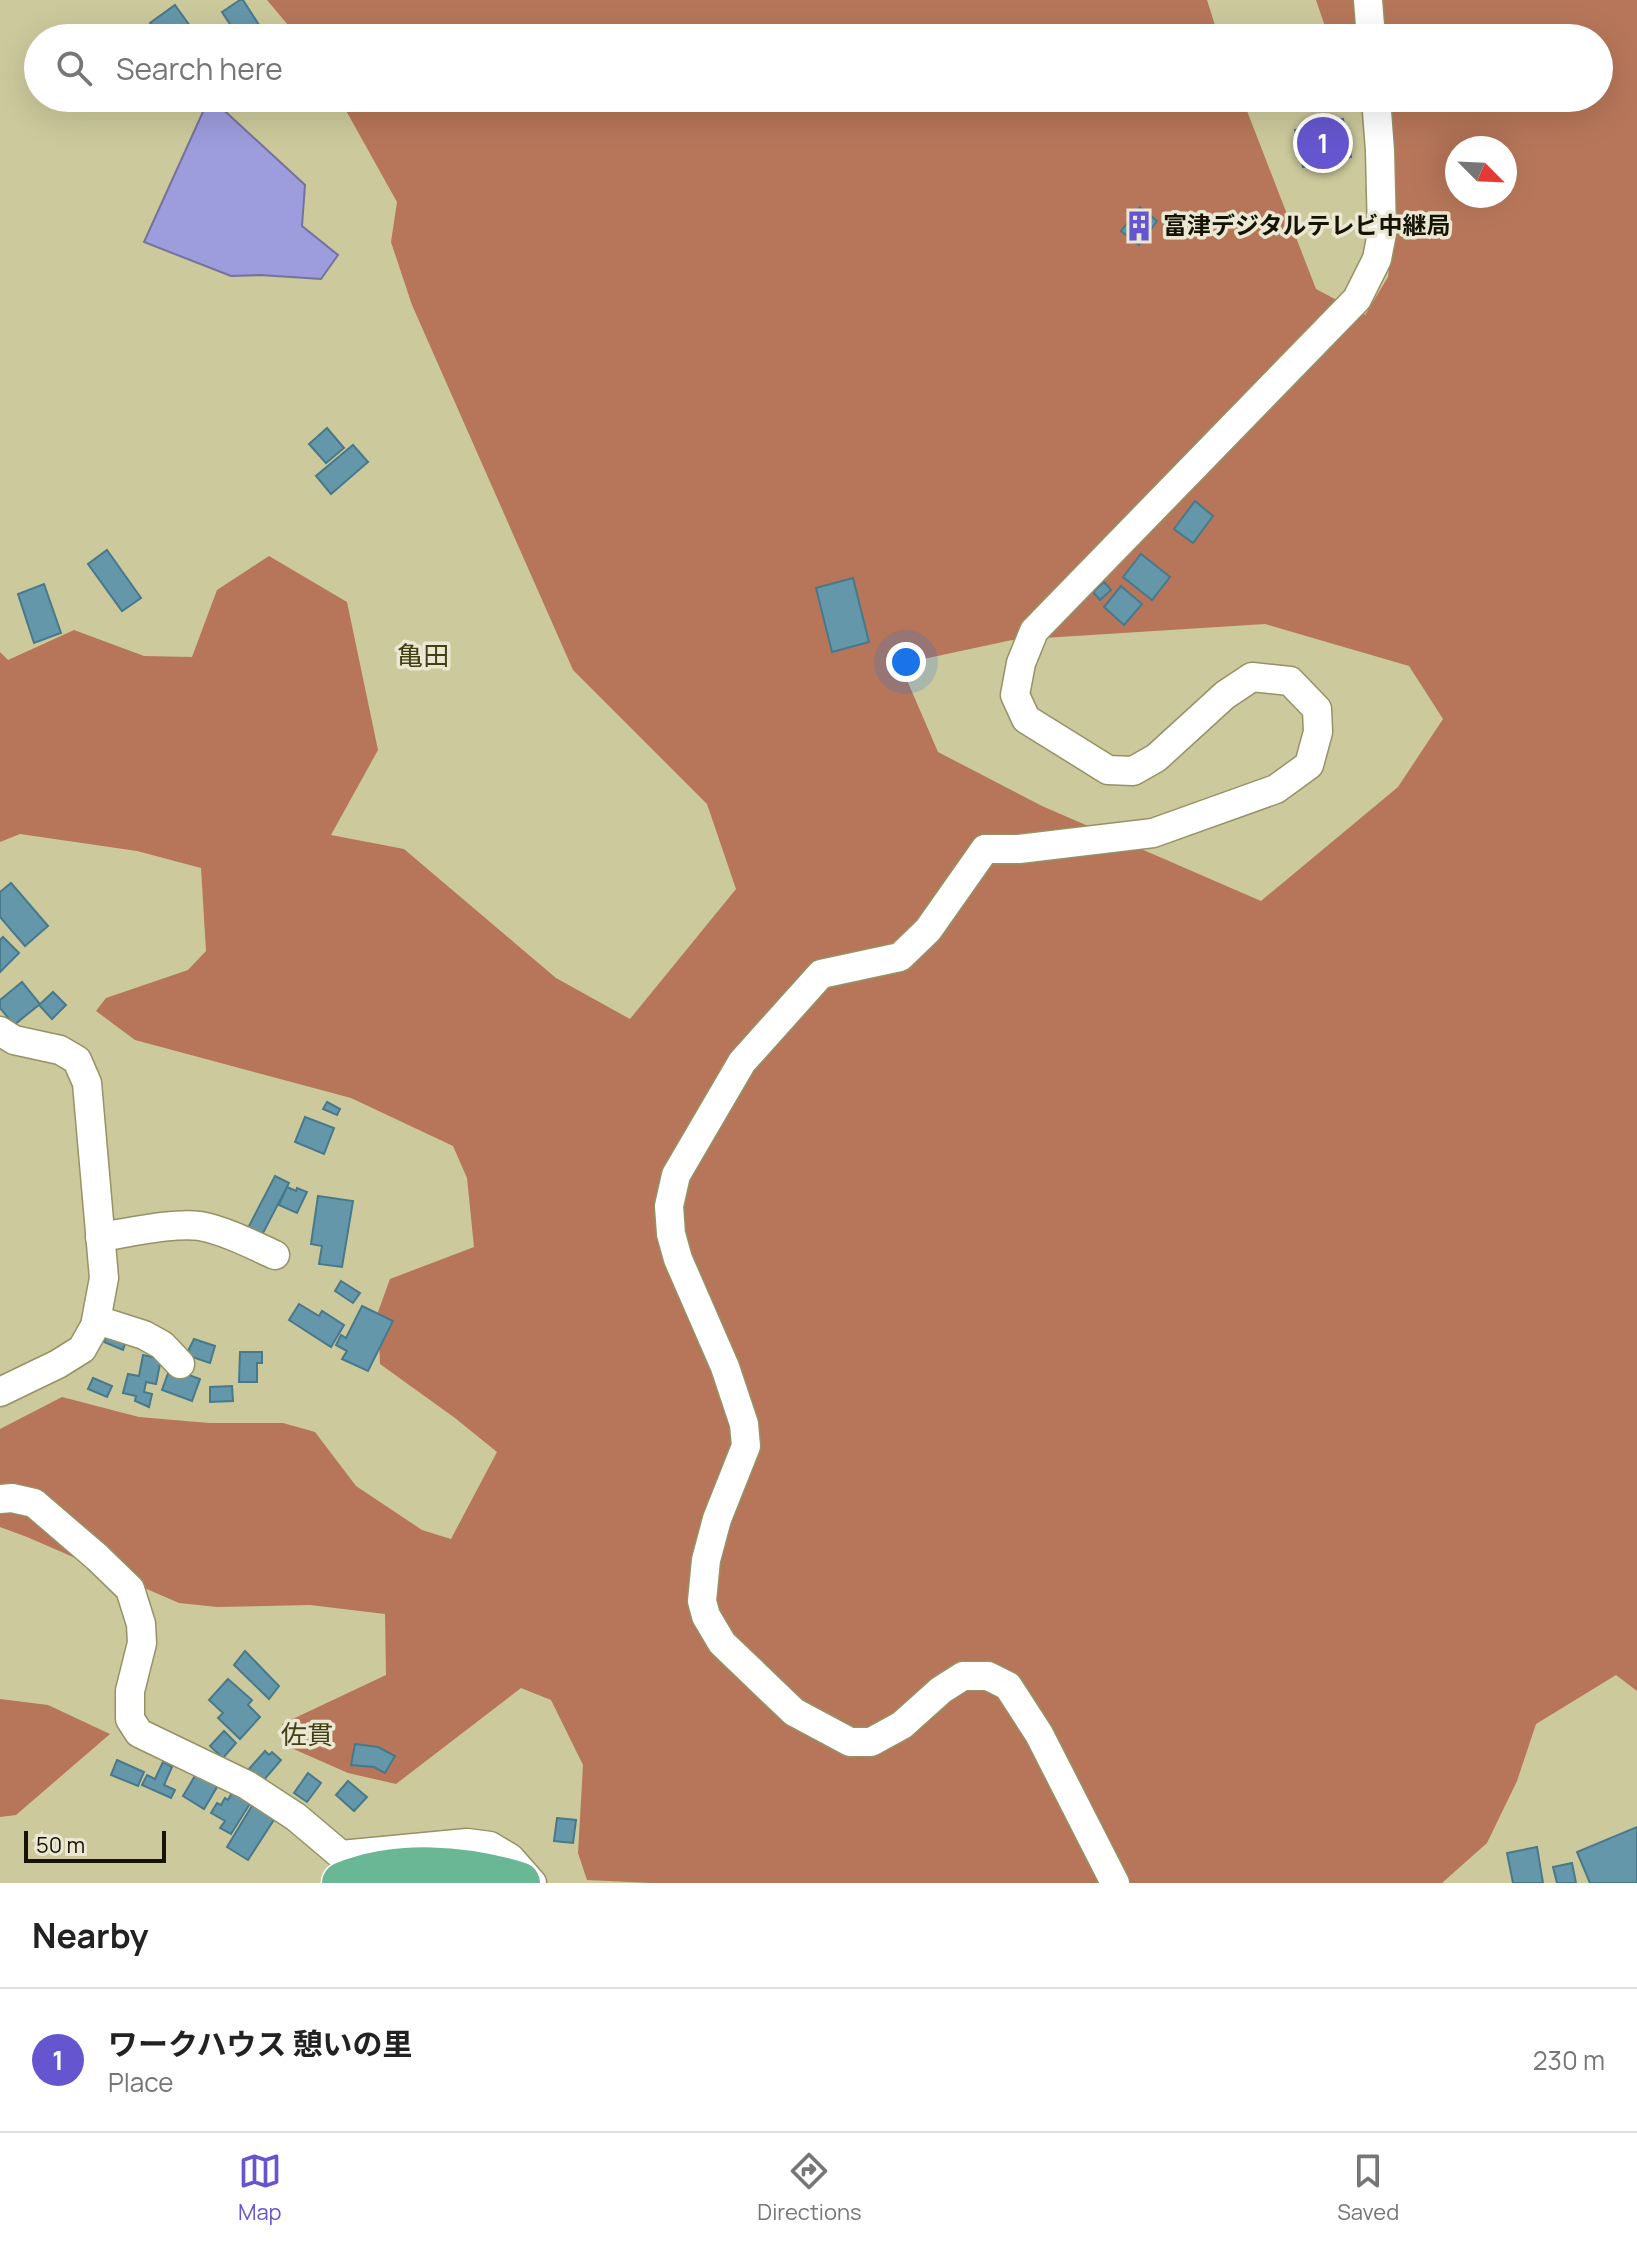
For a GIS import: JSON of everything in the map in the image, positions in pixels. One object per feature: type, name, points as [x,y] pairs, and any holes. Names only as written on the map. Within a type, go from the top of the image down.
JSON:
[{"type":"highway","points":[[351,1880],[401,1870],[462,1869],[519,1883]]},
{"type":"street","points":[[1368,0],[1370,24]]},
{"type":"street","points":[[1115,1883],[1039,1734],[1008,1686],[988,1676],[963,1676],[941,1690],[902,1725],[871,1742],[850,1742],[794,1712],[722,1643],[706,1616],[702,1601],[703,1587],[706,1560],[717,1519],[746,1446],[744,1424],[725,1367],[678,1259],[671,1234],[669,1206],[676,1175],[742,1062],[821,974],[900,957],[928,930],[985,849],[1019,849],[1153,833],[1276,789],[1309,765],[1318,732],[1317,709],[1290,681],[1252,677],[1225,695],[1156,758],[1133,771],[1108,770],[1026,719],[1015,695],[1021,663],[1034,631],[1357,299],[1377,259],[1382,233],[1377,112]]},
{"type":"street","points":[[0,1031],[14,1040],[60,1050],[77,1060],[87,1083],[104,1278],[97,1320],[82,1349],[0,1392]]},
{"type":"street","points":[[100,1237],[181,1225],[198,1226],[226,1233],[275,1255]]},
{"type":"street","points":[[97,1320],[144,1335],[162,1345],[180,1364]]},
{"type":"street","points":[[0,1499],[34,1503],[130,1589],[142,1633],[130,1691],[130,1719],[139,1733],[247,1785],[296,1817],[341,1855],[467,1843],[490,1846],[510,1858],[532,1883]]},
{"type":"shaded area","points":[[267,0],[1207,0],[1215,24],[287,24]]},
{"type":"shaded area","points":[[1316,0],[1637,0],[1637,1691],[1616,1675],[1536,1724],[1517,1781],[1487,1843],[1442,1883],[651,1883],[587,1880],[578,1853],[583,1765],[551,1700],[521,1688],[396,1784],[348,1773],[289,1747],[282,1724],[386,1675],[385,1614],[310,1605],[217,1607],[179,1603],[0,1527],[0,1429],[62,1397],[139,1417],[209,1423],[283,1423],[315,1432],[356,1486],[422,1530],[451,1539],[497,1452],[380,1364],[378,1312],[390,1279],[474,1247],[467,1178],[453,1146],[351,1098],[135,1040],[96,1011],[106,998],[188,970],[206,951],[201,868],[137,851],[20,834],[0,842],[0,652],[8,660],[74,630],[144,656],[192,657],[217,590],[269,556],[347,602],[378,750],[331,835],[404,849],[556,978],[630,1019],[736,889],[707,804],[573,670],[412,305],[391,242],[397,202],[347,112],[1247,112],[1316,289],[1365,315],[1388,277],[1396,207],[1387,112],[1613,112],[1613,24],[1324,24]],"holes":[[[1265,624],[1409,666],[1443,719],[1398,787],[1261,901],[1042,806],[938,752],[900,664],[1012,640]]]},
{"type":"shaded area","points":[[0,1699],[48,1705],[110,1734],[16,1815],[0,1817]]},
{"type":"water","points":[[203,112],[226,112],[305,185],[302,226],[338,255],[321,279],[231,276],[144,242]]},
{"type":"building","points":[[243,0],[258,24],[230,24],[222,12]]},
{"type":"building","points":[[175,5],[189,24],[151,24]]},
{"type":"building","points":[[1343,119],[1351,157],[1303,167],[1295,130]]},
{"type":"building","name":"富津デジタルテレビ中継局","points":[[1140,207],[1157,221],[1139,245],[1121,231]]},
{"type":"building","points":[[327,428],[344,448],[326,463],[309,444]]},
{"type":"building","points":[[353,445],[368,462],[331,494],[316,476]]},
{"type":"building","points":[[1195,501],[1213,516],[1193,543],[1174,529]]},
{"type":"building","points":[[107,550],[141,598],[122,611],[88,564]]},
{"type":"building","points":[[1141,554],[1170,577],[1152,600],[1123,577]]},
{"type":"building","points":[[853,578],[869,642],[832,652],[816,588]]},
{"type":"building","points":[[1104,582],[1111,590],[1100,600],[1093,592]]},
{"type":"building","points":[[44,584],[61,633],[34,643],[18,594]]},
{"type":"building","points":[[1121,586],[1142,604],[1124,625],[1104,607]]},
{"type":"building","points":[[11,883],[48,926],[25,946],[0,917],[0,892]]},
{"type":"building","points":[[3,937],[19,953],[0,972],[0,940]]},
{"type":"building","points":[[22,982],[40,1004],[14,1025],[0,1008],[0,1000]]},
{"type":"building","points":[[53,992],[66,1005],[52,1019],[39,1005]]},
{"type":"building","points":[[327,1102],[340,1109],[337,1115],[323,1109]]},
{"type":"building","points":[[305,1117],[334,1128],[324,1154],[295,1142]]},
{"type":"building","points":[[275,1176],[289,1183],[262,1235],[248,1228]]},
{"type":"building","points":[[287,1187],[307,1192],[297,1213],[279,1205]]},
{"type":"building","points":[[318,1196],[353,1201],[342,1267],[319,1264],[322,1246],[311,1244]]},
{"type":"building","points":[[341,1281],[360,1293],[353,1303],[335,1291]]},
{"type":"building","points":[[299,1304],[319,1316],[322,1311],[344,1325],[331,1347],[289,1320]]},
{"type":"building","points":[[362,1306],[393,1321],[368,1371],[342,1359],[347,1351],[336,1345],[341,1335],[346,1338]]},
{"type":"building","points":[[109,1330],[127,1338],[123,1350],[104,1342]]},
{"type":"building","points":[[194,1339],[215,1346],[210,1363],[186,1355]]},
{"type":"building","points":[[240,1352],[262,1352],[262,1363],[257,1363],[257,1382],[239,1382]]},
{"type":"building","points":[[143,1355],[161,1359],[156,1384],[146,1382],[144,1392],[152,1394],[149,1407],[135,1401],[136,1396],[123,1393],[128,1374],[139,1376]]},
{"type":"building","points":[[170,1368],[200,1379],[192,1401],[162,1390]]},
{"type":"building","points":[[93,1378],[112,1386],[107,1397],[88,1389]]},
{"type":"building","points":[[232,1386],[233,1401],[210,1402],[210,1387]]},
{"type":"building","points":[[245,1651],[279,1686],[269,1699],[234,1665]]},
{"type":"building","points":[[228,1679],[252,1700],[248,1705],[260,1717],[240,1739],[218,1718],[223,1713],[209,1700]]},
{"type":"building","points":[[224,1731],[236,1743],[223,1758],[210,1746]]},
{"type":"building","points":[[355,1744],[378,1747],[395,1756],[385,1773],[374,1767],[351,1765]]},
{"type":"building","points":[[265,1751],[269,1755],[272,1752],[281,1760],[263,1781],[249,1769]]},
{"type":"building","points":[[117,1760],[144,1772],[138,1786],[111,1775]]},
{"type":"building","points":[[163,1762],[172,1767],[164,1785],[175,1790],[171,1798],[142,1785],[147,1775],[155,1779]]},
{"type":"building","points":[[199,1769],[220,1782],[204,1809],[183,1796]]},
{"type":"building","points":[[308,1773],[321,1783],[307,1802],[294,1793]]},
{"type":"building","points":[[348,1781],[367,1797],[354,1811],[336,1795]]},
{"type":"building","points":[[234,1789],[251,1802],[231,1834],[220,1828],[225,1821],[211,1813],[217,1803],[221,1805],[225,1798],[228,1800]]},
{"type":"building","points":[[255,1801],[277,1815],[248,1860],[227,1847]]},
{"type":"building","points":[[557,1818],[576,1820],[573,1843],[554,1841]]},
{"type":"building","points":[[1637,1827],[1637,1883],[1590,1883],[1577,1852]]},
{"type":"building","points":[[1537,1847],[1543,1883],[1513,1883],[1507,1853]]},
{"type":"building","points":[[1572,1863],[1576,1883],[1557,1883],[1553,1867]]},
{"type":"place","name":"ワークハウス 憩いの里","points":[[1323,143]]},
{"type":"place","name":"富津デジタルテレビ中継局","points":[[1139,226]]},
{"type":"district","name":"亀田","points":[[423,656]]},
{"type":"district","name":"佐貫","points":[[307,1735]]}]
